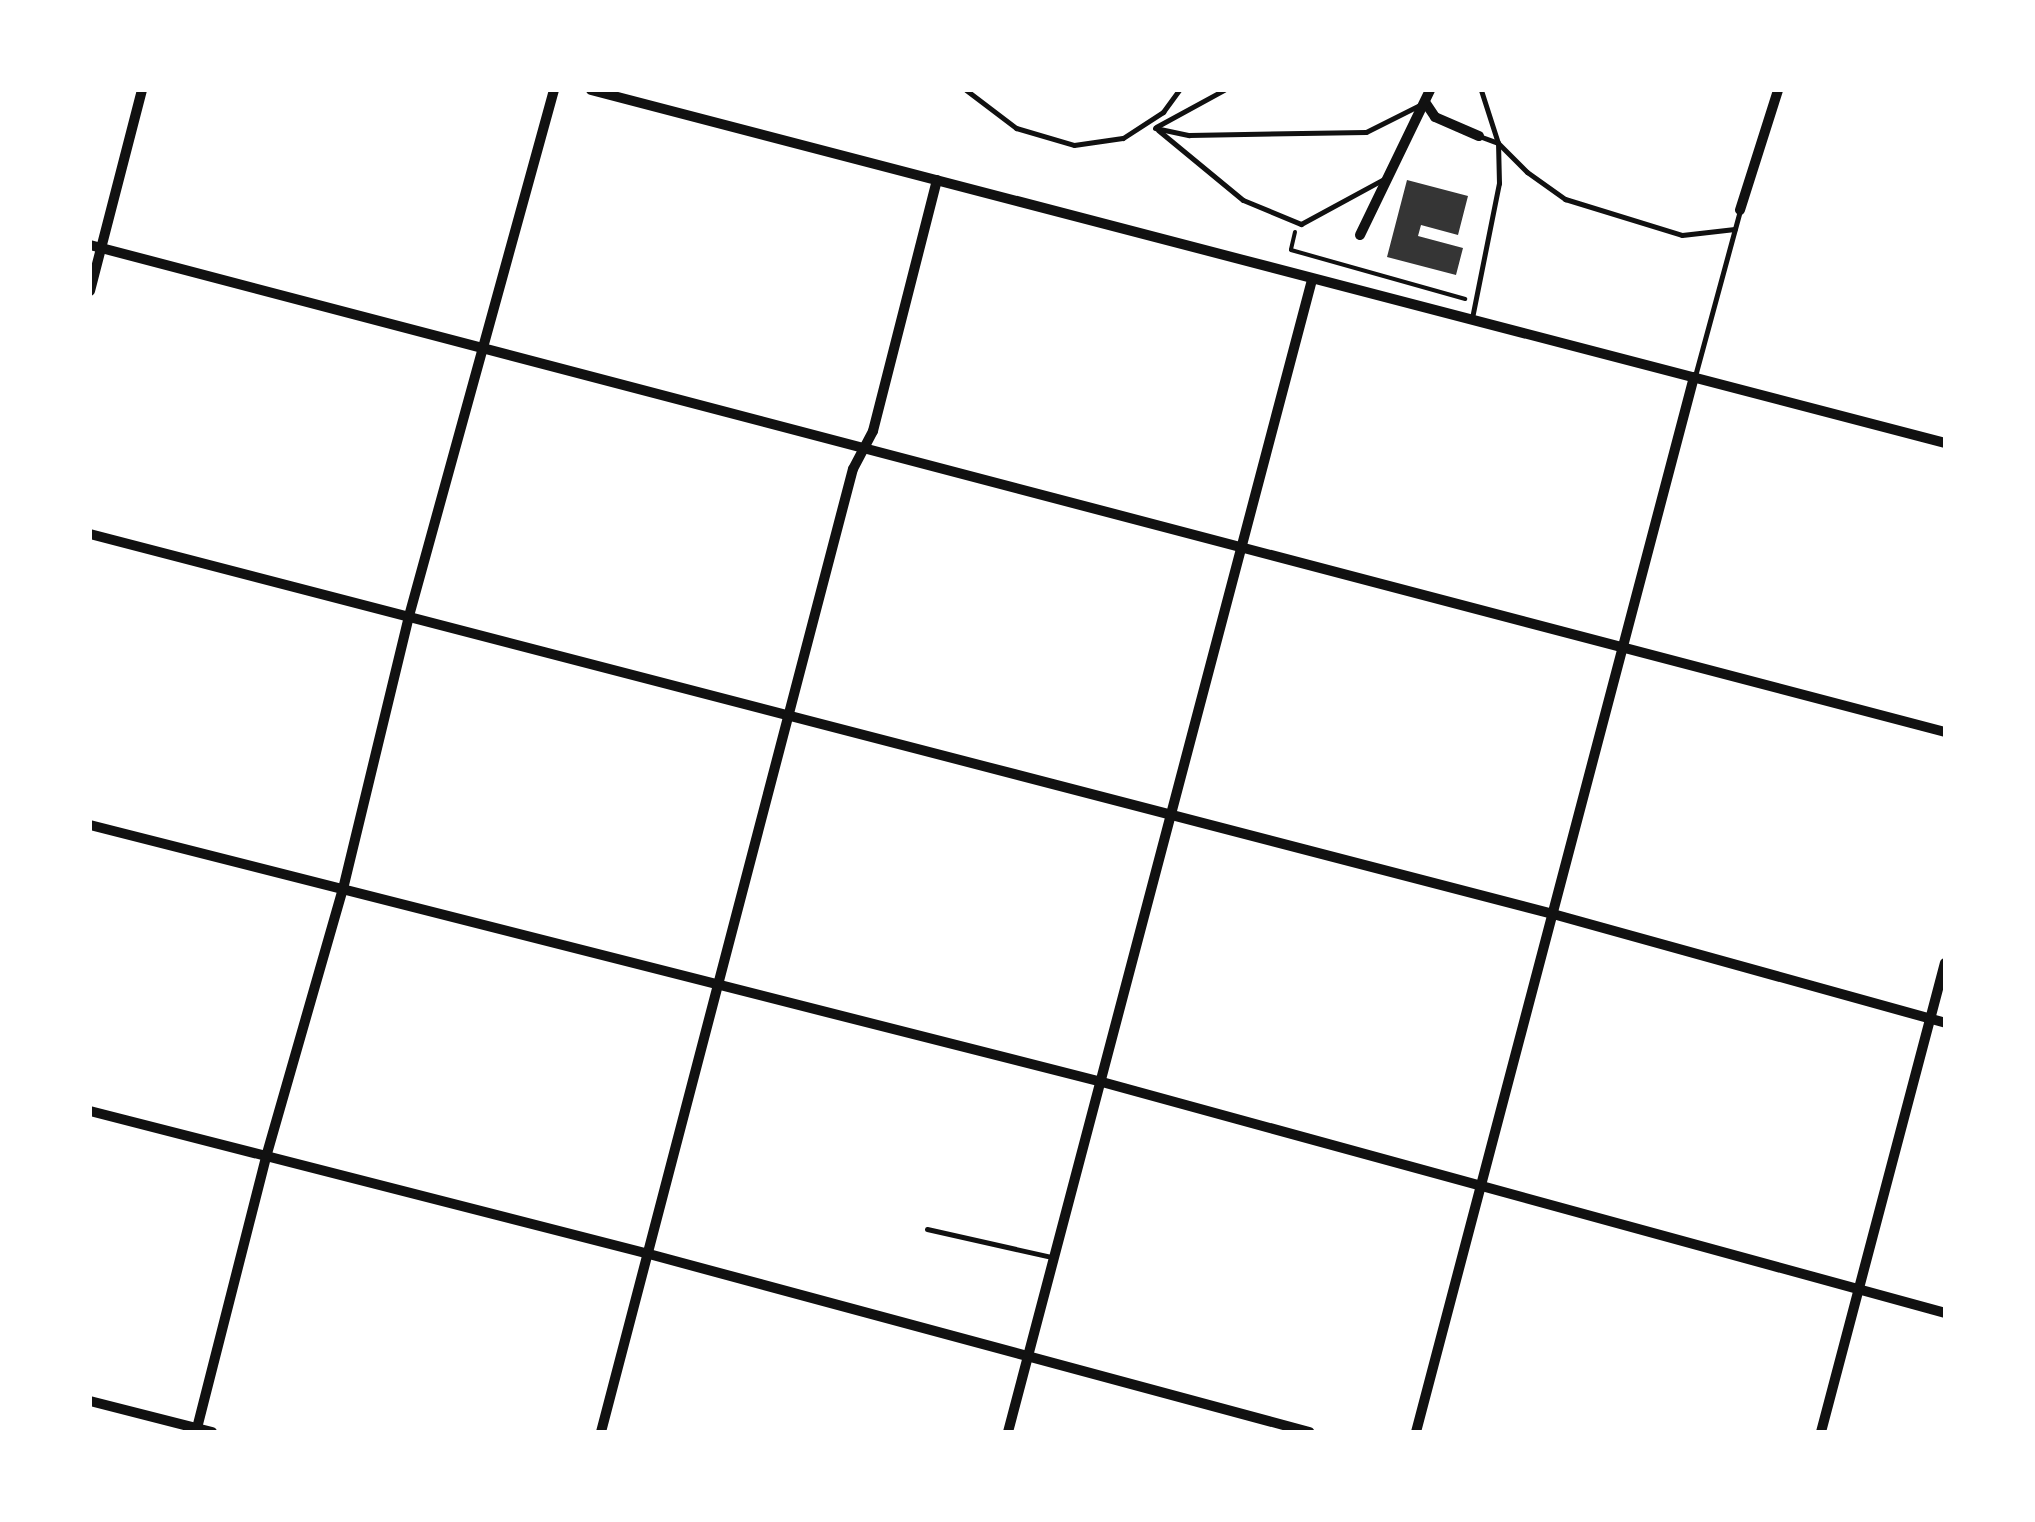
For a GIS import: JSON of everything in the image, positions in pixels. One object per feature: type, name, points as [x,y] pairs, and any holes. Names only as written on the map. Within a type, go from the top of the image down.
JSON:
[{"type":"street","points":[[90,291],[96,247],[142,90]]},
{"type":"street","points":[[196,1430],[266,1157],[342,889],[410,616],[554,90]]},
{"type":"street","points":[[591,90],[1945,443]]},
{"type":"street","points":[[1360,235],[1430,90]]},
{"type":"street","points":[[1740,210],[1778,90]]},
{"type":"street","points":[[1425,102],[1435,118],[1479,136]]},
{"type":"street","points":[[601,1432],[853,469],[874,431],[937,180]]},
{"type":"street","points":[[96,247],[1945,732]]},
{"type":"street","points":[[1008,1432],[1312,280]]},
{"type":"street","points":[[1416,1432],[1694,377]]},
{"type":"street","points":[[90,534],[788,719],[1554,914],[1945,1024]]},
{"type":"street","points":[[90,825],[1102,1082],[1945,1313]]},
{"type":"street","points":[[1820,1432],[1945,963]]},
{"type":"street","points":[[90,1111],[650,1254],[1309,1432]]},
{"type":"street","points":[[90,1401],[212,1432]]},
{"type":"lane","points":[[966,90],[1016,128],[1050,141],[1102,144],[1152,126],[1224,90]]},
{"type":"lane","points":[[1152,126],[1179,90]]},
{"type":"lane","points":[[1471,321],[1498,183],[1498,143],[1481,90]]},
{"type":"lane","points":[[1152,126],[1189,134],[1366,132],[1425,102]]},
{"type":"lane","points":[[1152,126],[1242,200],[1301,224],[1384,179]]},
{"type":"lane","points":[[1479,136],[1498,143],[1527,172],[1564,199],[1682,235],[1734,229]]},
{"type":"lane","points":[[1694,377],[1740,210]]},
{"type":"lane","points":[[927,1228],[1054,1258]]},
{"type":"path","points":[[1311,224],[1294,232],[1291,250],[1474,302]]},
{"type":"building","points":[[1407,180],[1468,196],[1458,235],[1421,225],[1418,236],[1463,248],[1456,275],[1387,257]]}]
